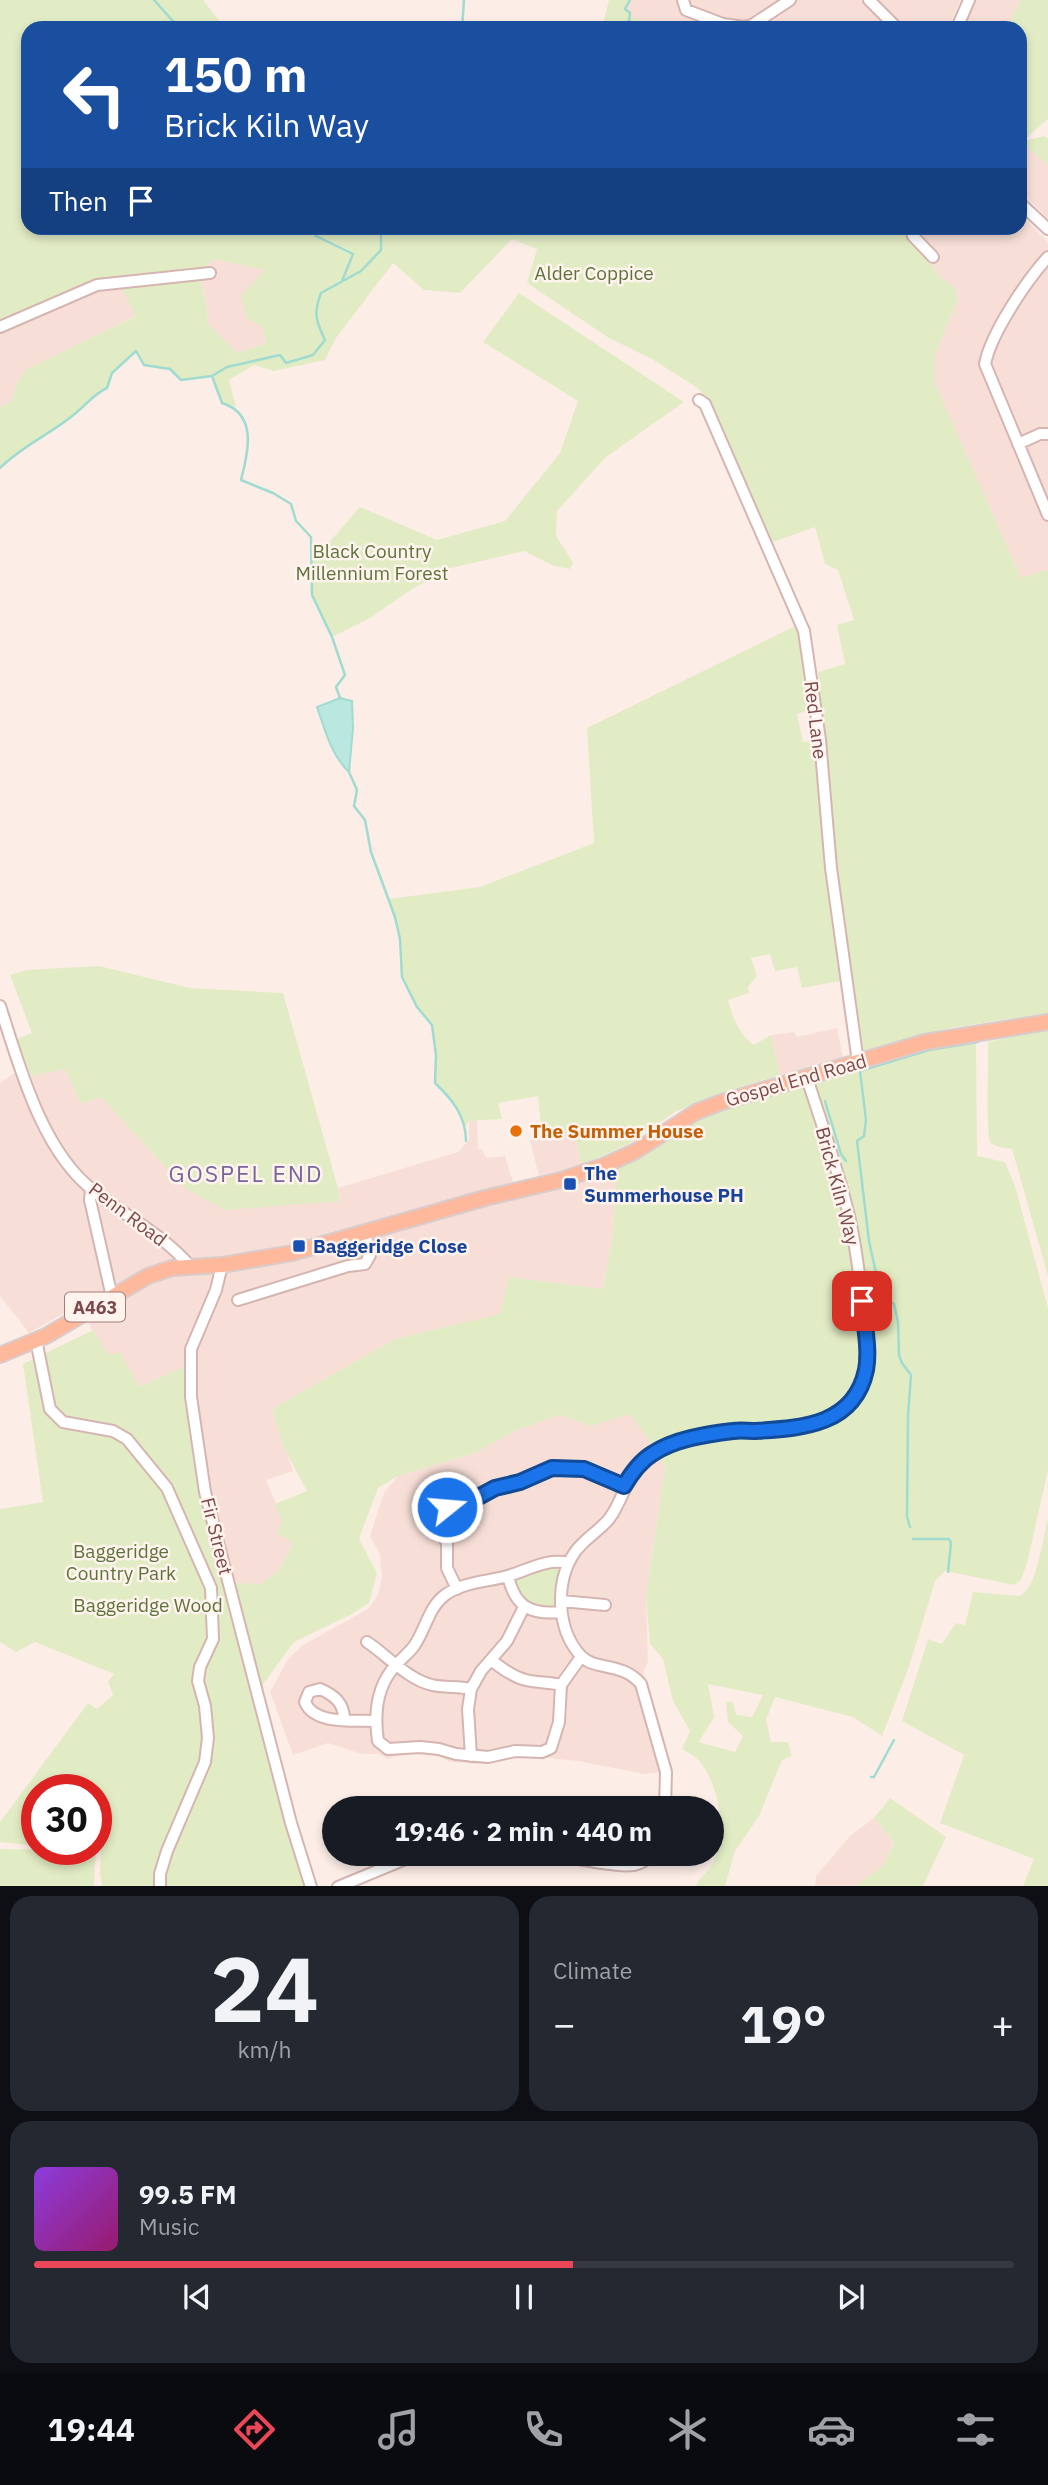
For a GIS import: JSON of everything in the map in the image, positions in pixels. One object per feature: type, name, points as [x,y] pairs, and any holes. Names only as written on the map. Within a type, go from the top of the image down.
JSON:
[{"type":"main road","name":"Gospel End Road","points":[[191,1266],[222,1265],[292,1253],[561,1180],[636,1151],[696,1112],[722,1101],[925,1042],[1048,1022]]},
{"type":"main road","name":"A463","points":[[0,1355],[36,1340],[148,1276],[172,1268],[191,1266]]},
{"type":"street","points":[[683,0],[687,10],[715,21]]},
{"type":"street","points":[[765,21],[790,0]]},
{"type":"street","points":[[869,0],[890,21]]},
{"type":"street","points":[[960,21],[969,0]]},
{"type":"street","points":[[1027,210],[1048,229]]},
{"type":"street","points":[[913,235],[933,257]]},
{"type":"street","points":[[1048,257],[1037,269],[1002,325],[985,364],[1048,515]]},
{"type":"street","points":[[0,327],[97,285],[210,273]]},
{"type":"street","name":"Red Lane","points":[[699,400],[705,404],[804,631],[820,740],[831,868],[858,1062]]},
{"type":"street","points":[[1018,444],[1040,434],[1048,434]]},
{"type":"street","name":"Penn Road","points":[[0,1006],[38,1116],[62,1157],[91,1190],[152,1230],[191,1266]]},
{"type":"street","name":"Brick Kiln Way","points":[[561,1606],[561,1582],[568,1563],[576,1549],[608,1520],[619,1503],[624,1486],[642,1461],[669,1445],[687,1439],[735,1430],[800,1427],[824,1422],[844,1410],[859,1391],[866,1369],[866,1336],[857,1256],[843,1192],[807,1078]]},
{"type":"street","points":[[91,1190],[90,1200],[112,1297]]},
{"type":"street","points":[[238,1300],[348,1266],[365,1264],[370,1255],[365,1232]]},
{"type":"street","name":"Fir Street","points":[[222,1265],[216,1290],[191,1349],[191,1397],[205,1492],[291,1823],[311,1886]]},
{"type":"street","points":[[36,1340],[50,1409],[63,1422],[113,1430],[127,1439],[167,1488],[211,1588],[213,1639],[200,1667],[198,1681],[205,1706],[208,1738],[205,1762],[167,1851],[160,1874],[160,1886]]},
{"type":"street","points":[[457,1589],[447,1568],[447,1544],[436,1518],[439,1512],[552,1468],[584,1469],[624,1486]]},
{"type":"street","points":[[568,1563],[550,1561],[508,1576],[457,1589],[435,1604],[415,1645],[386,1677],[379,1694],[375,1721],[378,1741],[388,1749],[420,1747],[471,1756],[488,1757],[515,1751],[542,1752],[551,1748],[559,1722],[561,1685],[581,1657]]},
{"type":"street","points":[[508,1576],[511,1590],[524,1607],[548,1614],[561,1606],[605,1605]]},
{"type":"street","points":[[561,1606],[573,1643],[581,1657],[593,1663],[632,1673],[641,1684],[667,1772],[666,1796]]},
{"type":"street","points":[[471,1756],[468,1718],[471,1689],[481,1671],[507,1641],[524,1607]]},
{"type":"street","points":[[367,1642],[421,1681],[471,1689]]},
{"type":"street","points":[[491,1660],[503,1670],[526,1680],[561,1685]]},
{"type":"street","points":[[344,1719],[375,1721]]},
{"type":"street","points":[[338,1886],[388,1866]]},
{"type":"shaded area","points":[[631,0],[960,0],[952,21],[641,21],[631,17],[627,9]]},
{"type":"shaded area","points":[[976,0],[1021,0],[1010,21],[967,21]]},
{"type":"shaded area","points":[[1027,147],[1048,165],[1048,219],[1027,198]]},
{"type":"shaded area","points":[[1027,221],[1048,242],[1048,570],[1021,578],[934,384],[935,354],[958,299],[955,288],[938,275],[931,265],[940,253],[928,247],[920,235],[1027,235]]},
{"type":"shaded area","points":[[212,259],[266,270],[262,326],[266,343],[237,353],[207,323],[208,313],[200,276]]},
{"type":"shaded area","points":[[122,288],[137,315],[26,370],[17,383],[11,402],[0,407],[0,331],[96,290]]},
{"type":"shaded area","points":[[837,1028],[843,1058],[780,1075],[771,1035],[794,1032],[797,1037]]},
{"type":"shaded area","points":[[65,1069],[81,1104],[101,1097],[186,1189],[340,1200],[338,1188],[458,1152],[469,1140],[469,1121],[477,1119],[478,1149],[482,1150],[487,1158],[505,1156],[513,1182],[375,1221],[379,1232],[617,1164],[613,1232],[603,1289],[509,1277],[501,1314],[395,1339],[272,1409],[293,1471],[266,1480],[293,1543],[279,1570],[261,1584],[233,1583],[212,1505],[195,1385],[197,1361],[139,1387],[120,1353],[108,1356],[87,1321],[75,1307],[29,1333],[0,1296],[0,1083],[15,1073],[34,1117],[47,1121],[31,1076]]},
{"type":"shaded area","points":[[574,1132],[582,1165],[539,1176],[530,1140]]},
{"type":"shaded area","points":[[630,1413],[661,1457],[665,1469],[646,1595],[648,1662],[643,1672],[673,1771],[644,1774],[578,1761],[528,1756],[478,1764],[450,1762],[434,1754],[407,1754],[387,1759],[379,1754],[362,1754],[328,1743],[293,1755],[270,1692],[289,1658],[303,1645],[368,1609],[378,1595],[382,1576],[380,1554],[370,1536],[384,1493],[398,1476],[475,1453],[514,1431],[560,1415],[591,1426]]},
{"type":"shaded area","points":[[874,1818],[894,1842],[883,1866],[856,1886],[815,1886],[816,1876],[850,1836]]},
{"type":"green space","name":"Alder Coppice","points":[[0,0],[203,0],[220,21],[21,21],[21,235],[911,235],[938,275],[955,288],[958,299],[935,354],[935,384],[1021,578],[1048,570],[1048,1013],[950,1028],[864,1051],[835,865],[818,672],[845,664],[837,625],[854,620],[838,570],[825,564],[815,527],[773,542],[711,408],[699,389],[652,359],[609,338],[527,283],[537,249],[512,239],[460,293],[424,290],[393,263],[336,338],[325,360],[274,371],[254,365],[229,380],[236,407],[222,403],[212,376],[181,380],[170,369],[144,365],[136,352],[112,373],[107,388],[0,468],[0,407],[11,402],[17,383],[25,370],[136,316],[122,288],[200,276],[208,313],[207,323],[237,353],[266,343],[262,326],[247,319],[241,296],[265,270],[213,259],[204,269],[100,281],[0,320]]},
{"type":"green space","points":[[609,0],[631,0],[627,9],[631,17],[641,20],[641,21],[604,21]]},
{"type":"green space","points":[[1021,0],[1048,0],[1048,119],[1027,137],[1027,21],[1010,21]]},
{"type":"green space","points":[[1045,136],[1048,139],[1048,165],[1027,147],[1027,140]]},
{"type":"green space","name":"Black Country Millennium Forest","points":[[519,293],[684,402],[606,457],[557,511],[556,536],[573,562],[570,569],[554,566],[524,551],[447,569],[370,618],[332,637],[312,595],[310,564],[360,507],[437,540],[505,521],[560,453],[578,401],[483,342]]},
{"type":"green space","points":[[795,626],[800,633],[812,709],[797,714],[803,742],[817,741],[824,869],[840,981],[802,988],[797,967],[775,971],[770,954],[751,958],[757,976],[748,987],[749,993],[728,1000],[737,1025],[754,1045],[771,1035],[780,1075],[717,1094],[675,1112],[630,1143],[582,1165],[574,1132],[542,1137],[538,1096],[498,1103],[502,1119],[469,1121],[466,1126],[451,1098],[435,1083],[436,1055],[432,1025],[417,1007],[402,977],[400,939],[388,899],[480,887],[594,843],[587,728]]},
{"type":"green space","points":[[99,966],[190,988],[283,993],[340,1201],[225,1210],[186,1189],[101,1097],[81,1104],[65,1069],[31,1076],[17,1039],[32,1033],[10,975],[27,970]]},
{"type":"green space","points":[[1048,1029],[1048,1276],[1012,1149],[991,1143],[989,1137],[988,1042]]},
{"type":"green space","points":[[976,1044],[977,1156],[1005,1162],[1015,1186],[1048,1308],[1048,1470],[1021,1580],[1014,1585],[945,1571],[935,1581],[909,1667],[882,1736],[853,1717],[775,1697],[766,1720],[771,1742],[788,1742],[792,1756],[782,1760],[759,1816],[735,1851],[725,1886],[696,1886],[711,1866],[724,1866],[724,1796],[716,1796],[707,1772],[698,1760],[682,1749],[690,1731],[673,1701],[663,1659],[650,1644],[646,1595],[665,1469],[661,1457],[630,1414],[591,1426],[560,1415],[514,1431],[475,1453],[398,1476],[378,1488],[359,1539],[377,1573],[369,1603],[294,1642],[261,1687],[233,1583],[261,1584],[279,1570],[293,1543],[277,1533],[282,1521],[275,1504],[307,1491],[284,1448],[272,1409],[395,1339],[500,1314],[509,1277],[603,1289],[613,1232],[617,1164],[713,1112],[860,1068],[955,1045]],"holes":[[[708,1684],[763,1695],[752,1717],[736,1715],[733,1702],[726,1702],[728,1722],[743,1736],[735,1752],[699,1742],[714,1717]]]},
{"type":"green space","name":"Baggeridge Country Park","points":[[93,1330],[108,1355],[120,1352],[139,1387],[186,1366],[201,1493],[313,1886],[102,1886],[100,1865],[112,1865],[112,1774],[35,1774],[88,1703],[97,1709],[113,1695],[108,1682],[114,1674],[35,1642],[16,1652],[0,1642],[0,1509],[43,1502],[23,1364]]},
{"type":"green space","points":[[1048,1518],[1048,1886],[1023,1886],[1034,1859],[940,1823],[964,1755],[902,1721],[928,1639],[942,1644],[956,1623],[965,1625],[973,1592],[1019,1596],[1025,1592],[1035,1574]]},
{"type":"green space","points":[[558,1565],[561,1568],[555,1608],[541,1608],[529,1603],[514,1580],[519,1576]]},
{"type":"green space","name":"Baggeridge Country Park","points":[[21,1794],[21,1844],[0,1842],[0,1822]]},
{"type":"green space","points":[[890,1798],[946,1837],[923,1886],[856,1886],[883,1866],[894,1842],[874,1818]]},
{"type":"green space","points":[[0,1849],[21,1849],[21,1865],[95,1865],[94,1886],[0,1886]]},
{"type":"water","points":[[340,698],[352,701],[353,728],[349,772],[333,750],[317,707]]},
{"type":"waterway","points":[[154,0],[173,21]]},
{"type":"waterway","points":[[462,21],[464,0]]},
{"type":"waterway","points":[[629,21],[630,13],[625,9],[630,0]]},
{"type":"waterway","points":[[315,235],[353,254],[342,281]]},
{"type":"waterway","points":[[0,468],[107,388],[112,373],[136,351],[144,365],[170,369],[181,380],[212,376],[227,367],[280,355],[286,363],[313,355],[325,340],[317,317],[321,293],[361,271],[381,250],[381,235]]},
{"type":"waterway","points":[[212,376],[222,403],[233,408],[246,424],[248,445],[241,480],[273,493],[291,504],[296,521],[311,537],[312,595],[332,637],[345,675],[336,687],[340,698]]},
{"type":"waterway","points":[[349,772],[357,790],[354,806],[365,820],[371,852],[395,917],[400,939],[402,977],[417,1007],[432,1025],[436,1055],[435,1083],[461,1116],[466,1141]]},
{"type":"waterway","points":[[1007,1036],[1038,1031]]},
{"type":"waterway","points":[[910,1527],[907,1517],[911,1375],[899,1355],[898,1322],[894,1304],[884,1296],[869,1241],[857,1141],[864,1136],[866,1120],[860,1071],[929,1050],[978,1042]]},
{"type":"waterway","points":[[825,1101],[841,1154],[846,1161]]},
{"type":"waterway","points":[[913,1539],[949,1539],[951,1543],[948,1572]]},
{"type":"waterway","points":[[871,1777],[874,1777],[894,1740]]},
{"type":"place","name":"The Summer House","points":[[516,1131]]},
{"type":"place","name":"The Summerhouse PH","points":[[570,1184]]},
{"type":"place","name":"Baggeridge Close","points":[[299,1246]]},
{"type":"district","name":"GOSPEL END","points":[[246,1173]]},
{"type":"route","points":[[447,1507],[471,1501],[495,1488],[520,1482],[542,1470],[552,1468],[584,1469],[624,1486],[642,1461],[669,1445],[687,1439],[735,1430],[800,1427],[824,1422],[844,1410],[859,1391],[866,1369],[862,1301]]},
{"type":"park label","name":"Baggeridge Wood","points":[[148,1605]]}]
